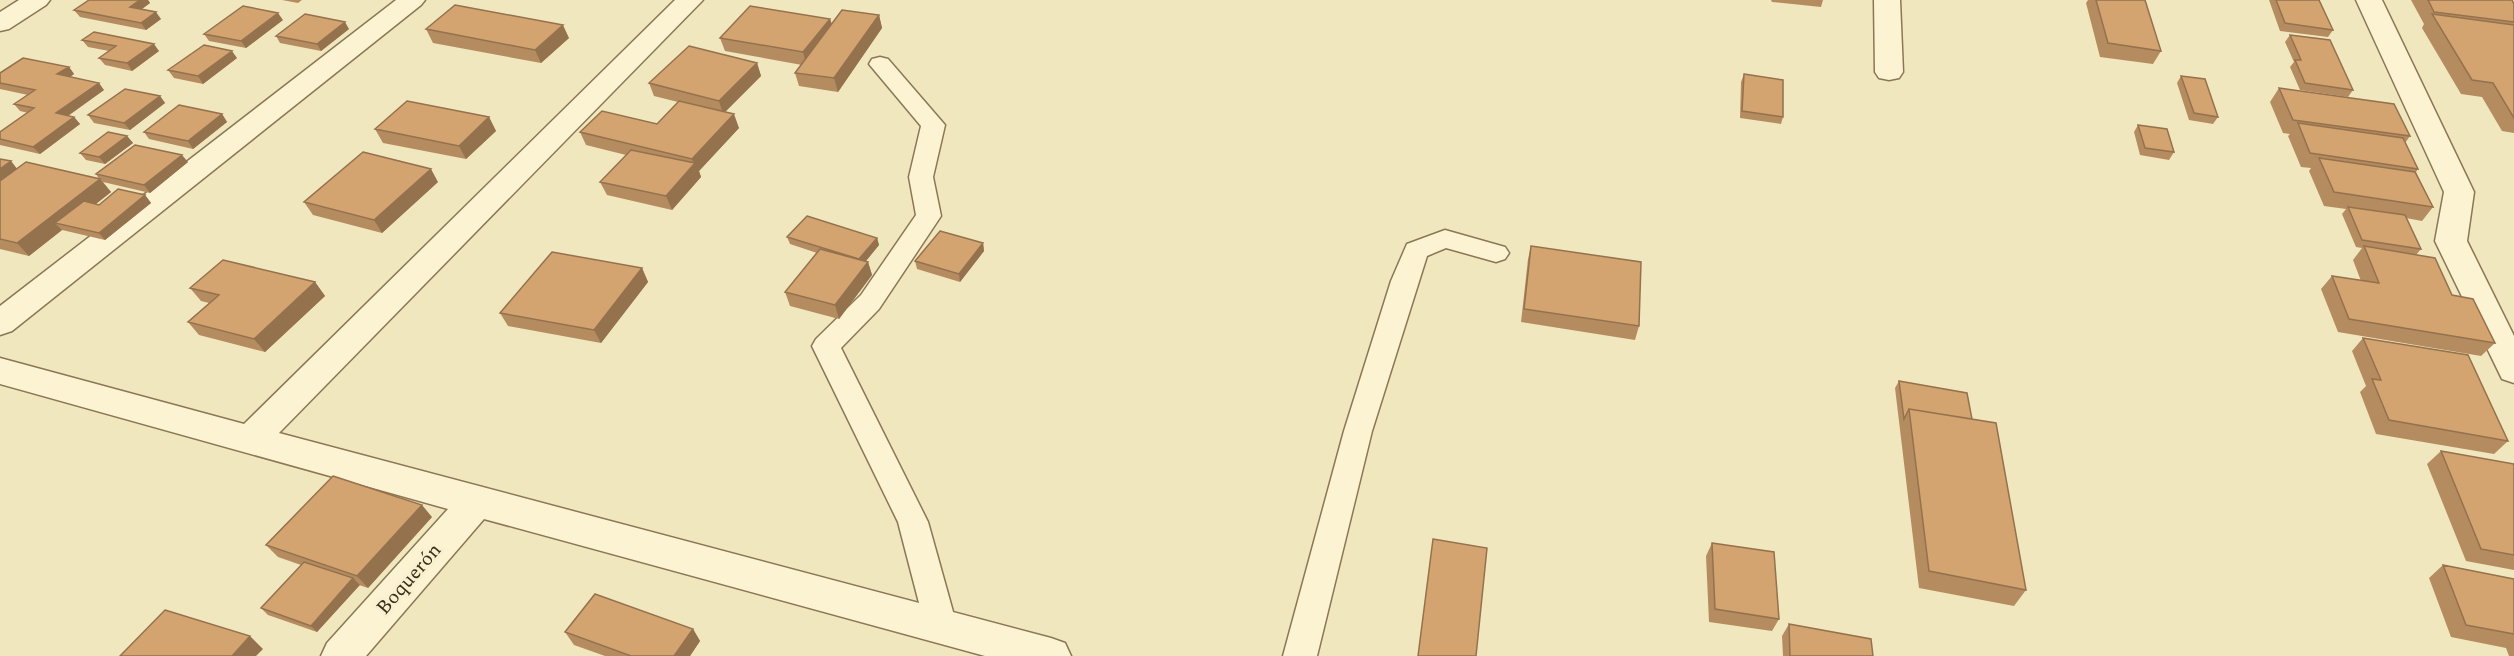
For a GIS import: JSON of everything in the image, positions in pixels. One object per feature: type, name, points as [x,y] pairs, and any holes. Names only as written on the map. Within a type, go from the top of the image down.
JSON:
[{"type":"street","points":[[0,23],[37,0]]},
{"type":"street","points":[[0,323],[412,0]]},
{"type":"street","points":[[250,440],[690,0]]},
{"type":"street","points":[[1887,0],[1889,72]]},
{"type":"street","points":[[2369,0],[2459,192],[2451,241],[2514,370]]},
{"type":"street","points":[[0,371],[1051,656]]},
{"type":"street","name":"Boquerón","points":[[341,656],[477,502]]},
{"type":"lane","points":[[880,64],[933,125],[921,177],[929,216],[870,302],[826,346],[913,522],[941,626]]},
{"type":"lane","points":[[1300,656],[1358,431],[1404,281],[1416,250],[1445,239],[1496,254]]},
{"type":"building","points":[[89,0],[140,0],[130,7],[156,12],[141,23],[74,10]]},
{"type":"building","points":[[2096,0],[2145,0],[2161,51],[2108,43]]},
{"type":"building","points":[[2276,0],[2319,0],[2333,30],[2285,23]]},
{"type":"building","points":[[2428,0],[2512,0],[2514,22],[2434,12]]},
{"type":"building","points":[[455,5],[563,25],[535,50],[426,29]]},
{"type":"building","points":[[243,6],[278,13],[241,41],[204,34]]},
{"type":"building","points":[[750,6],[830,19],[803,52],[720,38]]},
{"type":"building","points":[[842,10],[879,15],[834,78],[795,73]]},
{"type":"building","points":[[305,14],[345,22],[317,44],[276,36]]},
{"type":"building","points":[[2432,14],[2514,25],[2514,118],[2493,83],[2472,80]]},
{"type":"building","points":[[94,32],[154,44],[127,63],[99,58],[116,46],[82,40]]},
{"type":"building","points":[[2290,35],[2330,40],[2353,90],[2305,83],[2295,60],[2301,60]]},
{"type":"building","points":[[204,45],[232,51],[198,76],[168,70]]},
{"type":"building","points":[[689,46],[757,63],[719,101],[649,83]]},
{"type":"building","points":[[23,58],[69,67],[57,74],[99,83],[56,113],[74,117],[33,147],[0,139],[0,132],[34,108],[14,104],[35,90],[0,83],[0,73]]},
{"type":"building","points":[[1744,74],[1783,80],[1783,117],[1742,111]]},
{"type":"building","points":[[2181,76],[2205,79],[2218,117],[2194,113]]},
{"type":"building","points":[[2279,88],[2394,104],[2410,136],[2293,120]]},
{"type":"building","points":[[125,89],[160,96],[124,123],[88,115]]},
{"type":"building","points":[[407,101],[489,117],[459,146],[375,129]]},
{"type":"building","points":[[679,101],[734,114],[692,159],[580,132],[602,111],[657,124]]},
{"type":"building","points":[[179,105],[222,114],[188,141],[144,132]]},
{"type":"building","points":[[2298,123],[2403,138],[2418,169],[2310,153]]},
{"type":"building","points":[[2138,125],[2167,129],[2174,152],[2145,148]]},
{"type":"building","points":[[108,132],[127,136],[99,157],[80,153]]},
{"type":"building","points":[[135,145],[182,155],[144,185],[96,174]]},
{"type":"building","points":[[631,150],[695,163],[666,196],[600,182]]},
{"type":"building","points":[[363,152],[431,169],[374,220],[304,202]]},
{"type":"building","points":[[2319,158],[2415,172],[2433,207],[2334,192]]},
{"type":"building","points":[[0,159],[11,161],[0,169]]},
{"type":"building","points":[[26,162],[100,179],[17,243],[0,239],[0,181]]},
{"type":"building","points":[[118,189],[145,195],[99,233],[55,223],[84,201],[99,205]]},
{"type":"building","points":[[2348,207],[2405,215],[2421,249],[2362,240]]},
{"type":"building","points":[[807,216],[877,238],[859,259],[787,237]]},
{"type":"building","points":[[940,231],[983,243],[959,274],[915,261]]},
{"type":"building","points":[[1531,246],[1641,262],[1639,326],[1524,309]]},
{"type":"building","points":[[2364,246],[2435,258],[2452,295],[2473,299],[2495,343],[2349,319],[2332,276],[2379,283]]},
{"type":"building","points":[[820,249],[868,262],[835,305],[785,292]]},
{"type":"building","points":[[552,252],[642,268],[594,330],[500,313]]},
{"type":"building","points":[[223,260],[315,282],[254,339],[188,322],[219,295],[190,288]]},
{"type":"building","points":[[2363,338],[2468,355],[2508,441],[2389,420],[2372,379],[2381,380]]},
{"type":"building","points":[[1899,381],[1967,393],[1972,419],[1909,409],[1904,419]]},
{"type":"building","points":[[1909,409],[1996,423],[2026,590],[1929,571]]},
{"type":"building","points":[[2441,451],[2514,464],[2514,555],[2481,549]]},
{"type":"building","points":[[333,476],[422,505],[357,576],[266,545]]},
{"type":"building","points":[[1433,539],[1487,548],[1476,656],[1418,656]]},
{"type":"building","points":[[1712,543],[1774,552],[1779,619],[1715,609]]},
{"type":"building","points":[[304,562],[353,578],[311,626],[261,608]]},
{"type":"building","points":[[2443,565],[2514,579],[2514,634],[2466,625]]},
{"type":"building","points":[[595,594],[693,629],[674,656],[631,656],[565,632]]},
{"type":"building","points":[[165,610],[250,636],[232,656],[120,656]]},
{"type":"building","points":[[1789,624],[1871,639],[1873,656],[1790,656]]}]
